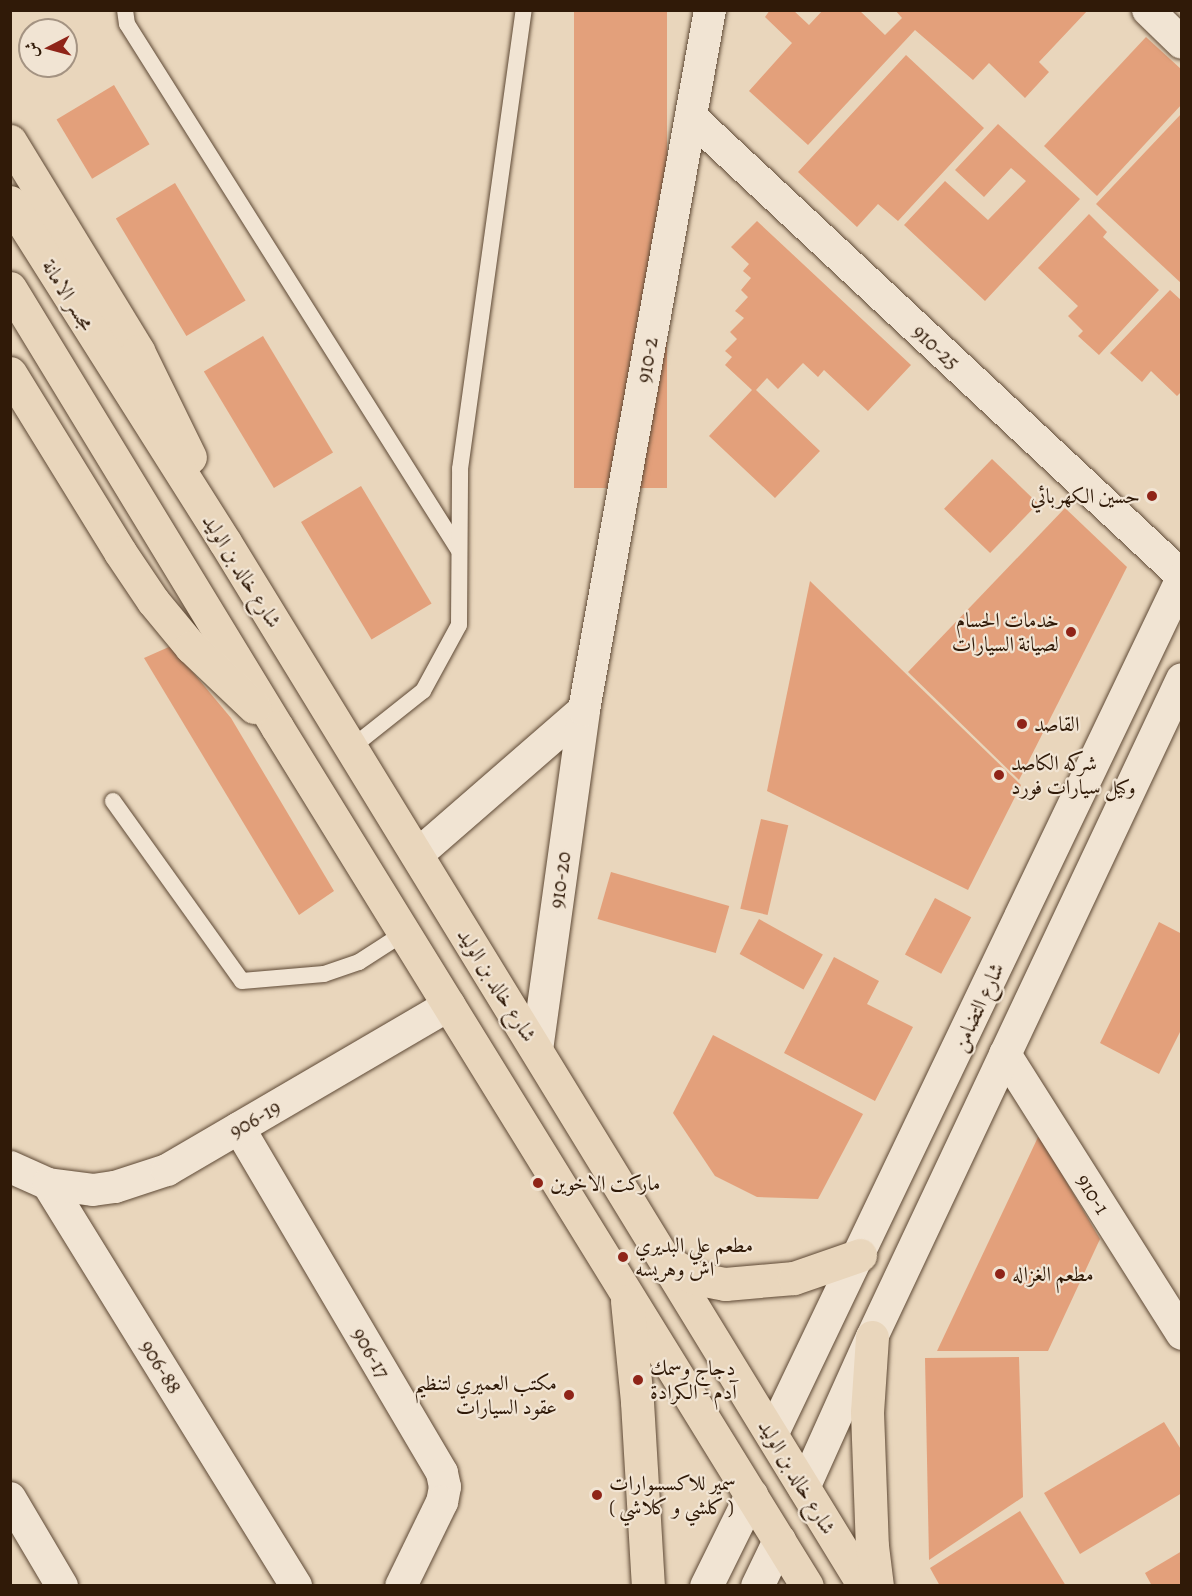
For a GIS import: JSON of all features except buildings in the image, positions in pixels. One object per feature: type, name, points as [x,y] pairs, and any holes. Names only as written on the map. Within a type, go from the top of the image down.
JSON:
[{"type":"main road","points":[[10,141],[158,388],[185,445],[225,542]]},
{"type":"main road","name":"مجسر الامانة","points":[[10,202],[126,388]]},
{"type":"main road","points":[[10,288],[277,727],[807,1586]]},
{"type":"main road","points":[[10,373],[120,552],[153,601],[232,689],[277,727]]},
{"type":"main road","name":"شارع خالد بن الوليد","points":[[126,388],[225,542],[864,1586]]},
{"type":"main road","points":[[664,1259],[694,1278],[725,1284],[794,1278],[860,1255]]},
{"type":"main road","points":[[627,1293],[637,1402],[648,1586]]},
{"type":"main road","points":[[872,1337],[867,1412],[872,1546],[877,1586]]},
{"type":"street","name":"910-2","points":[[584,710],[710,10]]},
{"type":"street","points":[[1148,10],[1182,43]]},
{"type":"street","name":"910-25","points":[[692,117],[1182,577]]},
{"type":"street","name":"شارع التضامن","points":[[772,1435],[1182,577]]},
{"type":"street","name":"شارع التضامن","points":[[804,1488],[872,1337],[1182,679]]},
{"type":"street","points":[[417,855],[584,710]]},
{"type":"street","name":"910-20","points":[[537,1050],[584,710]]},
{"type":"street","name":"906-19","points":[[48,1184],[93,1190],[115,1187],[167,1170],[449,1005]]},
{"type":"street","name":"910-1","points":[[1005,1054],[1182,1334]]},
{"type":"street","name":"906-17","points":[[239,1128],[442,1473],[445,1487],[442,1502],[401,1586]]},
{"type":"street","points":[[10,1167],[48,1184]]},
{"type":"street","name":"906-88","points":[[48,1184],[296,1586]]},
{"type":"street","points":[[706,1586],[751,1495]]},
{"type":"street","points":[[10,1498],[62,1586]]},
{"type":"street","points":[[757,1586],[779,1540]]},
{"type":"lane","points":[[125,10],[127,24],[459,550]]},
{"type":"lane","points":[[351,748],[423,691],[459,625],[460,469],[525,10]]},
{"type":"lane","points":[[113,801],[242,981],[324,974],[359,962],[404,933]]},
{"type":"place","name":"حسين الكهربائي","points":[[1152,496]]},
{"type":"place","name":"خدمات الحسام لصيانة السيارات","points":[[1071,632]]},
{"type":"place","name":"القاصد","points":[[1022,724]]},
{"type":"place","name":"شركه الكاصد وكيل سيارات فورد","points":[[999,775]]},
{"type":"place","name":"ماركت الاخوين","points":[[538,1183]]},
{"type":"place","name":"مطعم علي البديري اش وهريسه","points":[[623,1257]]},
{"type":"place","name":"مطعم الغزاله","points":[[1000,1274]]},
{"type":"place","name":"دجاج وسمك آدم - الكرادة","points":[[638,1380]]},
{"type":"place","name":"مكتب العميري لتنظيم عقود السيارات","points":[[569,1395]]},
{"type":"place","name":"سمير للاكسسوارات ( كلشي و كلاشي )","points":[[597,1495]]}]
